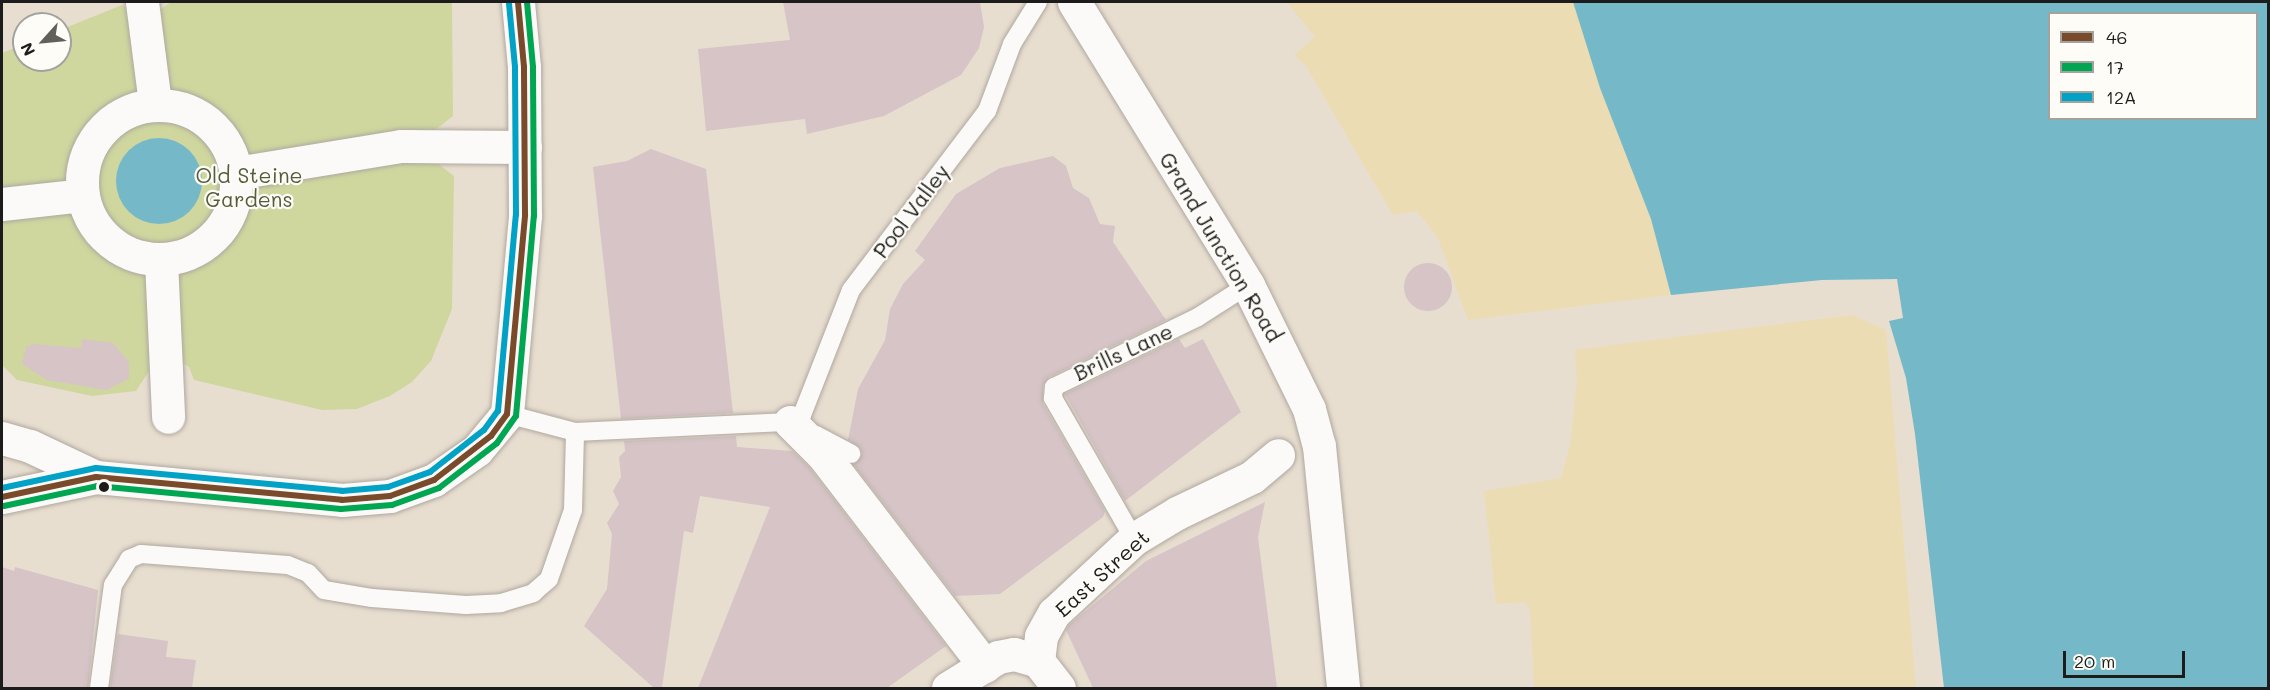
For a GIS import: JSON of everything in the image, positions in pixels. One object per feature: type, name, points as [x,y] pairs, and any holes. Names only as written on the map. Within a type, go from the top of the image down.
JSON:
[{"type":"street","points":[[142,2],[155,104]]},
{"type":"street","points":[[2,497],[96,477],[342,500],[390,496],[434,480],[492,436],[507,414],[525,215],[524,67],[518,2]]},
{"type":"street","name":"Grand Junction Road","points":[[1074,2],[1248,285],[1309,409],[1319,446],[1343,688]]},
{"type":"street","points":[[155,104],[181,107],[214,127],[229,148],[236,173],[233,205],[217,234],[196,250],[160,260],[127,252],[109,241],[90,215],[83,195],[82,171],[95,138],[121,114],[155,104]]},
{"type":"street","points":[[236,173],[401,146],[525,147]]},
{"type":"street","points":[[2,204],[83,195]]},
{"type":"street","points":[[160,260],[168,417]]},
{"type":"street","points":[[790,422],[823,455],[985,666]]},
{"type":"street","points":[[2,438],[30,446],[96,477]]},
{"type":"street","name":"East Street","points":[[1038,661],[1041,636],[1054,613],[1134,539],[1177,513],[1252,477],[1278,455]]},
{"type":"street","points":[[948,688],[985,666],[1014,654],[1038,661],[1059,688]]},
{"type":"lane","name":"Pool Valley","points":[[790,422],[802,415],[851,290],[987,111],[1012,44],[1038,2]]},
{"type":"lane","name":"Brills Lane","points":[[1134,539],[1053,398],[1054,387],[1198,317],[1248,285]]},
{"type":"lane","points":[[507,414],[575,432],[790,422],[851,454]]},
{"type":"lane","points":[[99,688],[113,585],[129,559],[141,554],[288,565],[308,573],[324,590],[372,598],[466,605],[524,597],[549,579],[564,541],[573,510],[575,432]]},
{"type":"green space","name":"Old Steine Gardens","points":[[171,2],[452,2],[453,116],[435,130],[436,162],[454,176],[452,309],[431,361],[412,382],[390,396],[357,409],[322,410],[194,380],[189,367],[176,359],[153,365],[136,391],[92,396],[17,380],[2,365],[2,53],[12,49],[12,72],[72,72],[72,25],[122,5],[129,10],[158,11]]},
{"type":"sand","points":[[1287,2],[1595,2],[1671,295],[1468,320],[1438,238],[1417,211],[1393,215],[1306,66],[1294,55],[1315,37]]},
{"type":"sand","points":[[1852,315],[1886,330],[1916,688],[1534,688],[1530,610],[1525,602],[1496,604],[1484,491],[1561,478],[1570,444],[1577,382],[1575,350]]},
{"type":"water","points":[[1573,2],[2268,2],[2268,688],[1944,688],[1915,434],[1906,378],[1889,321],[1903,318],[1897,279],[1822,280],[1671,295],[1651,219],[1600,88]]},
{"type":"water","points":[[151,138],[167,138],[190,150],[199,164],[202,181],[199,198],[190,212],[167,224],[151,224],[135,217],[123,205],[116,189],[116,173],[123,157],[135,145]]},
{"type":"building","points":[[783,2],[980,2],[984,27],[979,48],[961,75],[884,116],[807,134],[805,119],[706,131],[698,49],[790,40]]},
{"type":"building","points":[[651,149],[706,169],[733,413],[621,419],[593,167],[627,161]]},
{"type":"building","points":[[1053,156],[1066,166],[1073,188],[1089,198],[1100,224],[1115,226],[1113,242],[1166,320],[1049,377],[1043,385],[1043,404],[1105,511],[1103,517],[1000,594],[955,596],[854,465],[862,454],[860,448],[848,440],[858,389],[885,340],[890,309],[903,284],[925,260],[915,251],[956,194],[1000,168]]},
{"type":"building","points":[[1423,263],[1433,263],[1445,270],[1452,282],[1452,292],[1445,304],[1433,311],[1423,311],[1408,300],[1404,292],[1404,282],[1415,267]]},
{"type":"building","points":[[82,339],[113,343],[129,362],[129,378],[107,390],[47,380],[22,364],[26,347],[33,344],[81,348]]},
{"type":"building","points":[[1179,339],[1185,348],[1203,339],[1241,412],[1125,501],[1065,394]]},
{"type":"building","points":[[736,436],[737,447],[792,451],[809,467],[946,646],[887,688],[698,688],[770,507],[700,496],[693,533],[684,531],[662,688],[654,688],[584,626],[607,589],[612,534],[607,523],[619,504],[613,491],[621,477],[619,457],[625,451],[624,441]]},
{"type":"building","points":[[1265,502],[1258,537],[1277,688],[1093,688],[1066,630],[1069,625],[1146,561]]},
{"type":"building","points":[[2,567],[14,571],[15,567],[98,590],[88,688],[2,688]]},
{"type":"building","points":[[118,634],[168,641],[166,657],[196,660],[192,688],[110,688]]},
{"type":"transit line","name":"46","points":[[2,497],[96,477],[342,500],[390,496],[434,480],[491,436],[507,414],[525,215],[524,67],[518,2]]},
{"type":"transit line","name":"17","points":[[4,506],[97,486],[341,509],[392,505],[439,488],[497,443],[516,416],[534,216],[533,67],[527,2]]},
{"type":"transit line","name":"12A","points":[[2,488],[96,468],[342,491],[388,487],[430,472],[484,430],[498,411],[516,215],[515,67],[509,3]]}]
